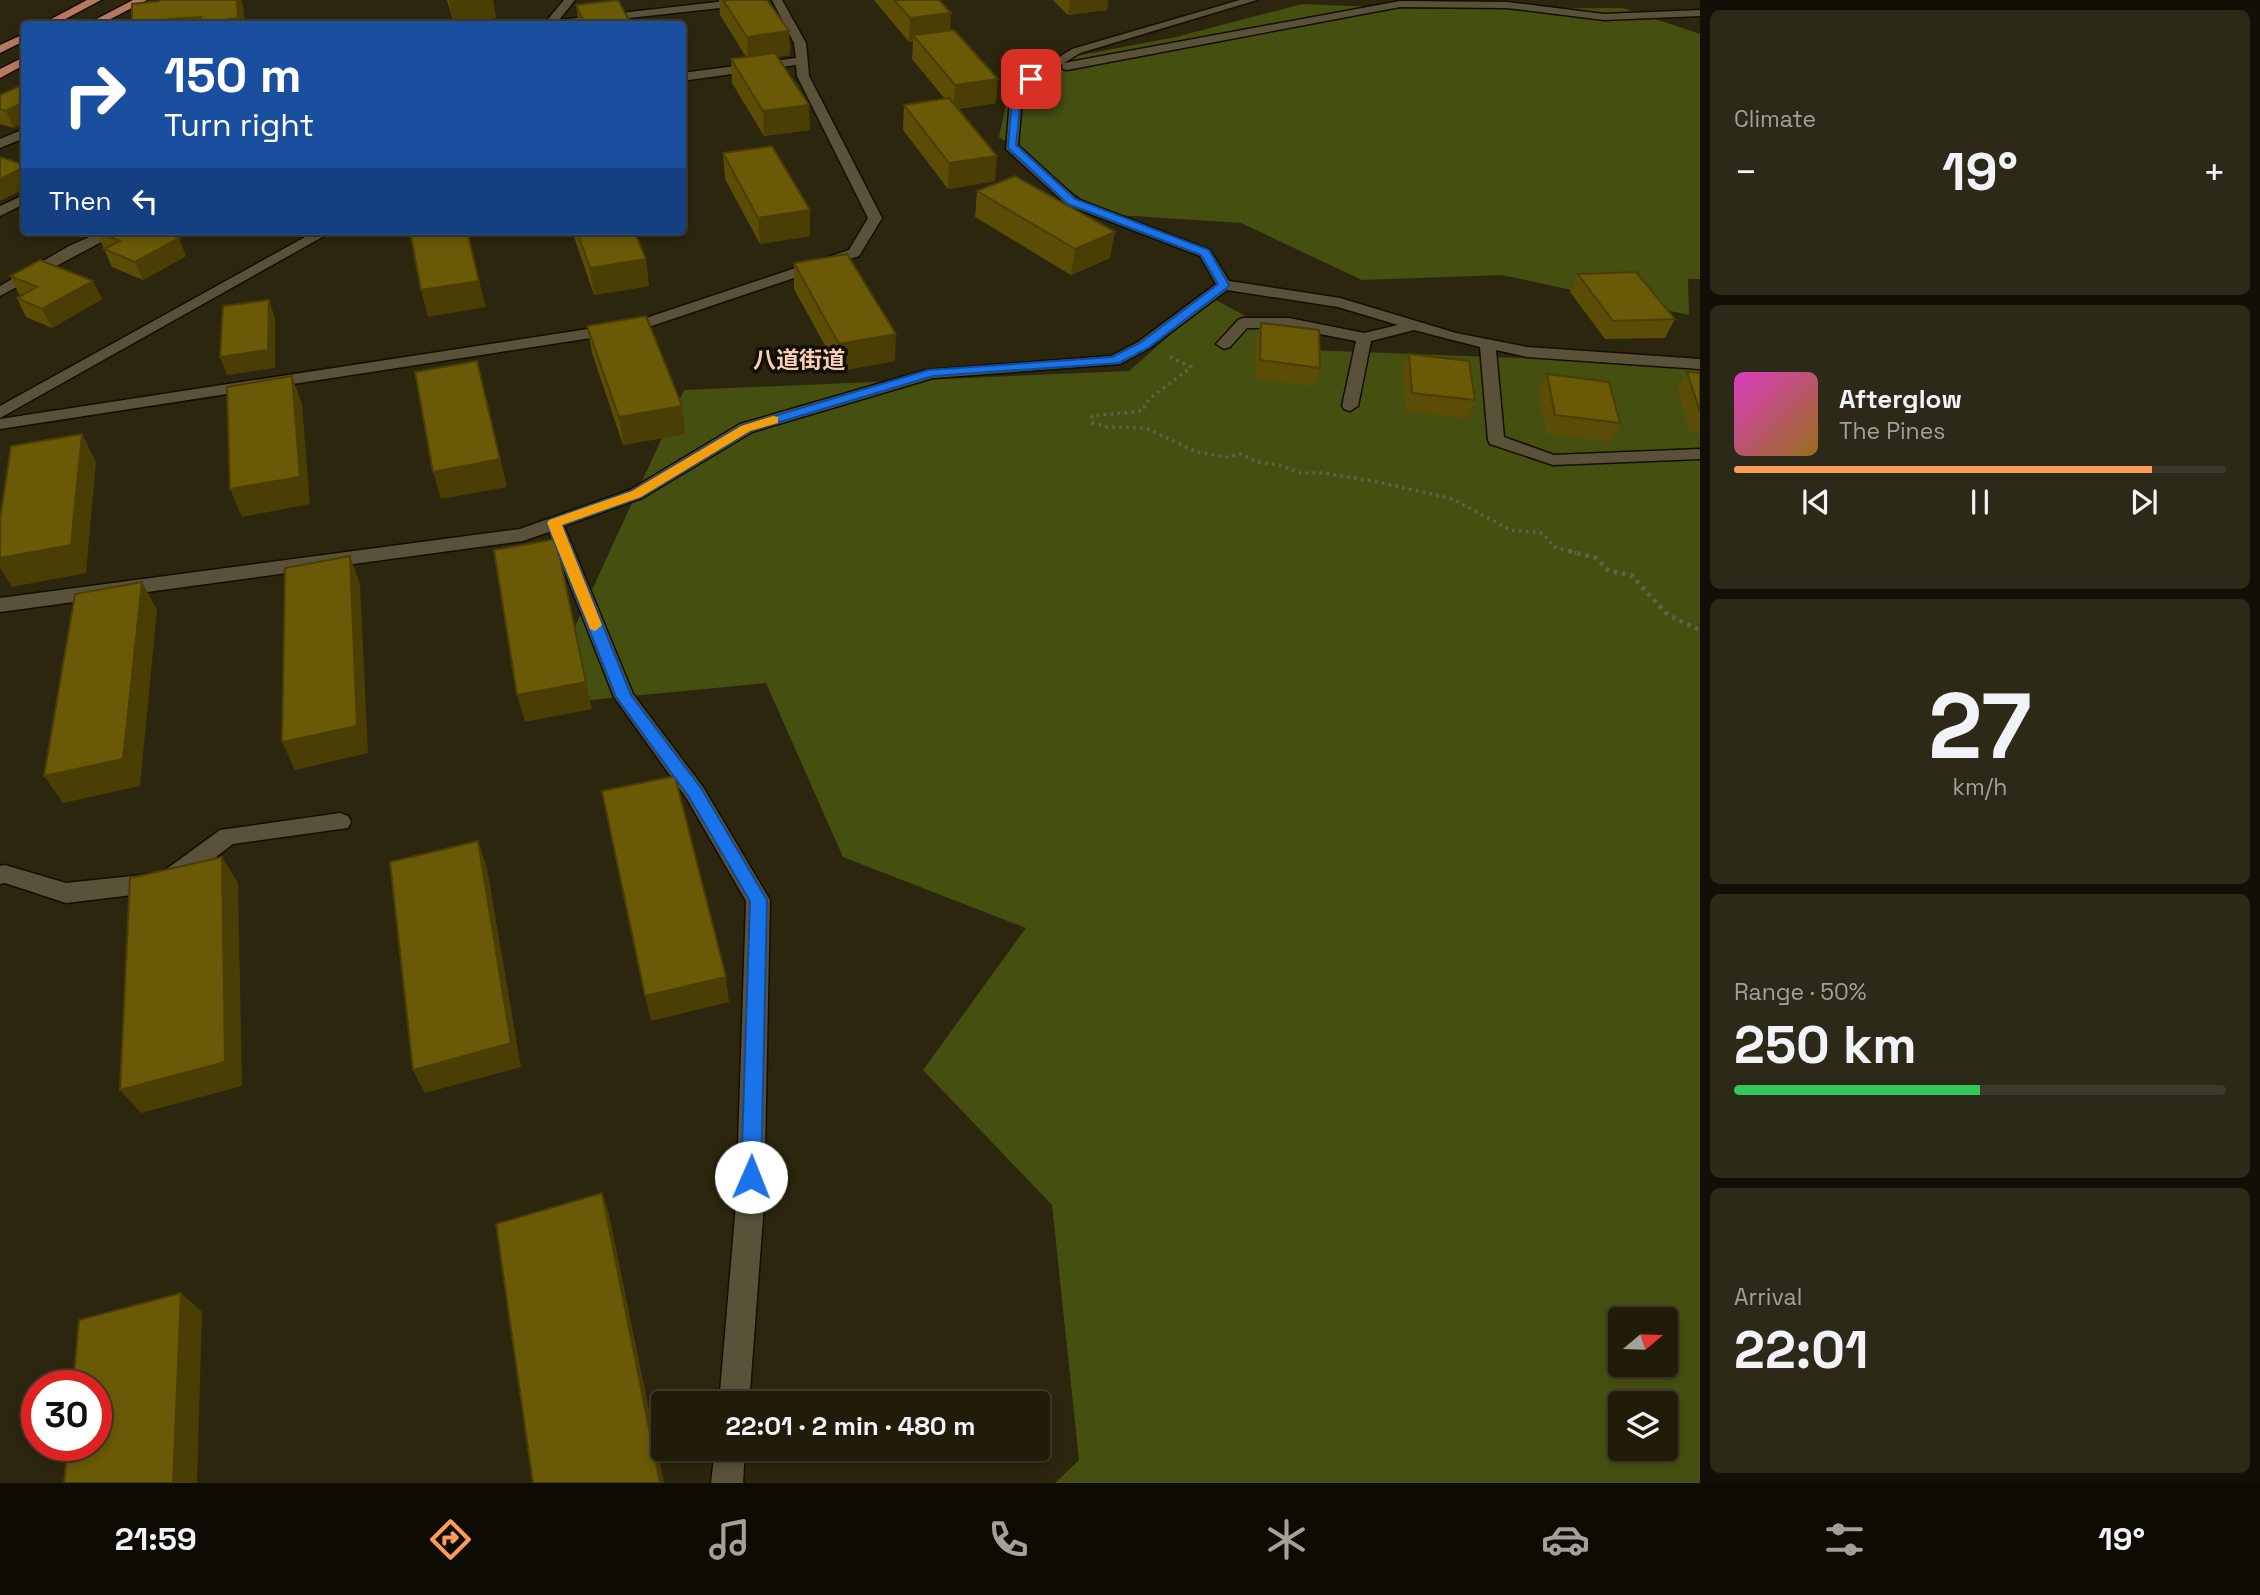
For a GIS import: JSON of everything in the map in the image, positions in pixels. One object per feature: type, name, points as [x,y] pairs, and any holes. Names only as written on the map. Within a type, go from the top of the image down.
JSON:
[{"type":"main road","points":[[54,21],[96,0]]},
{"type":"main road","points":[[99,21],[142,0]]},
{"type":"main road","points":[[0,50],[21,39]]},
{"type":"main road","points":[[0,74],[21,63]]},
{"type":"street","points":[[552,21],[570,0]]},
{"type":"street","points":[[632,15],[639,3],[654,0]]},
{"type":"street","points":[[577,21],[763,0]]},
{"type":"street","points":[[0,424],[638,326],[854,253],[875,218],[803,76],[800,43],[777,0]]},
{"type":"street","points":[[1224,285],[1205,253],[1072,202],[1011,146],[1017,88],[1076,51],[1252,0]]},
{"type":"street","points":[[1045,71],[1400,4],[1507,5],[1604,17],[1700,13]]},
{"type":"street","points":[[686,76],[802,61]]},
{"type":"street","points":[[0,144],[21,134]]},
{"type":"street","points":[[0,212],[21,201]]},
{"type":"street","points":[[0,292],[74,249],[106,235]]},
{"type":"street","points":[[0,413],[319,235]]},
{"type":"street","points":[[0,605],[523,535],[636,494],[746,428],[932,373],[1114,361],[1144,345],[1224,285],[1340,303],[1415,326],[1527,352],[1700,364]]},
{"type":"street","points":[[1224,344],[1243,323],[1289,323],[1364,338],[1415,326]]},
{"type":"street","points":[[1350,406],[1364,338]]},
{"type":"street","points":[[1488,344],[1496,440],[1553,460],[1700,454]]},
{"type":"street","points":[[554,523],[624,697],[695,793],[758,900],[750,1204],[735,1391]]},
{"type":"street","points":[[0,875],[5,874],[66,893],[166,882],[228,836],[340,822]]},
{"type":"street","points":[[727,1483],[729,1461]]},
{"type":"path","points":[[1144,345],[1191,367],[1149,399],[1142,411],[1092,416],[1092,423],[1107,427],[1146,428],[1197,452],[1226,457],[1241,454],[1257,462],[1280,465],[1300,473],[1324,473],[1378,482],[1453,499],[1510,530],[1543,533],[1554,547],[1596,558],[1609,571],[1631,575],[1659,608],[1679,624],[1700,630]]},
{"type":"green space","points":[[1302,4],[1422,9],[1623,8],[1700,34],[1700,279],[1688,279],[1689,315],[1502,275],[1362,280],[1241,223],[1102,214],[999,137],[1014,68],[1176,37]]},
{"type":"green space","points":[[1212,298],[1308,350],[1700,365],[1700,1483],[1055,1483],[1079,1460],[1052,1205],[923,1070],[1026,928],[843,857],[766,683],[539,705],[684,390],[1129,371]]},
{"type":"building","points":[[237,0],[238,18],[216,21],[201,21],[201,17],[132,21],[132,4]]},
{"type":"building","points":[[618,0],[629,21],[584,21],[576,5]]},
{"type":"building","points":[[723,0],[767,0],[789,31],[747,37]]},
{"type":"building","points":[[894,0],[939,0],[951,13],[910,18]]},
{"type":"building","points":[[954,30],[998,79],[955,85],[913,35]]},
{"type":"building","points":[[775,53],[809,105],[763,111],[731,59]]},
{"type":"building","points":[[21,85],[21,104],[6,111],[0,109],[0,95]]},
{"type":"building","points":[[949,98],[997,156],[949,163],[904,105]]},
{"type":"building","points":[[772,146],[810,210],[758,218],[723,153]]},
{"type":"building","points":[[0,157],[21,164],[21,168],[0,179]]},
{"type":"building","points":[[1015,176],[1115,232],[1075,249],[977,191]]},
{"type":"building","points":[[106,235],[172,235],[179,238],[135,262],[104,249],[120,241]]},
{"type":"building","points":[[411,235],[468,235],[479,281],[421,290]]},
{"type":"building","points":[[578,235],[636,235],[646,259],[590,268]]},
{"type":"building","points":[[847,254],[896,334],[839,344],[794,263]]},
{"type":"building","points":[[40,260],[93,281],[42,309],[17,298],[37,287],[10,276]]},
{"type":"building","points":[[1636,272],[1675,319],[1613,321],[1578,274]]},
{"type":"building","points":[[269,300],[268,350],[220,357],[223,306]]},
{"type":"building","points":[[646,316],[682,406],[619,417],[587,326]]},
{"type":"building","points":[[1261,323],[1319,330],[1320,368],[1260,360]]},
{"type":"building","points":[[1409,354],[1469,361],[1475,400],[1412,393]]},
{"type":"building","points":[[477,361],[500,459],[433,472],[415,372]]},
{"type":"building","points":[[1687,372],[1700,373],[1700,412]]},
{"type":"building","points":[[1547,374],[1609,382],[1620,423],[1555,415]]},
{"type":"building","points":[[292,376],[300,477],[230,489],[227,387]]},
{"type":"building","points":[[82,434],[71,545],[0,558],[0,520],[11,446]]},
{"type":"building","points":[[556,539],[586,682],[517,695],[494,550]]},
{"type":"building","points":[[350,556],[357,726],[282,742],[285,568]]},
{"type":"building","points":[[142,582],[123,759],[44,776],[75,594]]},
{"type":"building","points":[[675,776],[726,977],[645,996],[602,791]]},
{"type":"building","points":[[478,841],[511,1043],[413,1070],[390,862]]},
{"type":"building","points":[[222,857],[225,1062],[120,1090],[130,878]]},
{"type":"building","points":[[602,1193],[651,1438],[651,1461],[656,1461],[660,1483],[533,1483],[496,1224]]},
{"type":"building","points":[[181,1293],[173,1483],[64,1483],[66,1461],[112,1461],[112,1370],[74,1370],[79,1320]]},
{"type":"slow traffic","points":[[595,625],[554,523],[636,494],[746,428],[773,420]]},
{"type":"district","name":"八道街道","points":[[799,360]]},
{"type":"route","points":[[751,1177],[758,900],[695,793],[624,697],[554,523],[636,494],[746,428],[932,373],[1114,361],[1144,345],[1224,285],[1205,253],[1072,202],[1011,146],[1017,88],[1031,79]]}]
